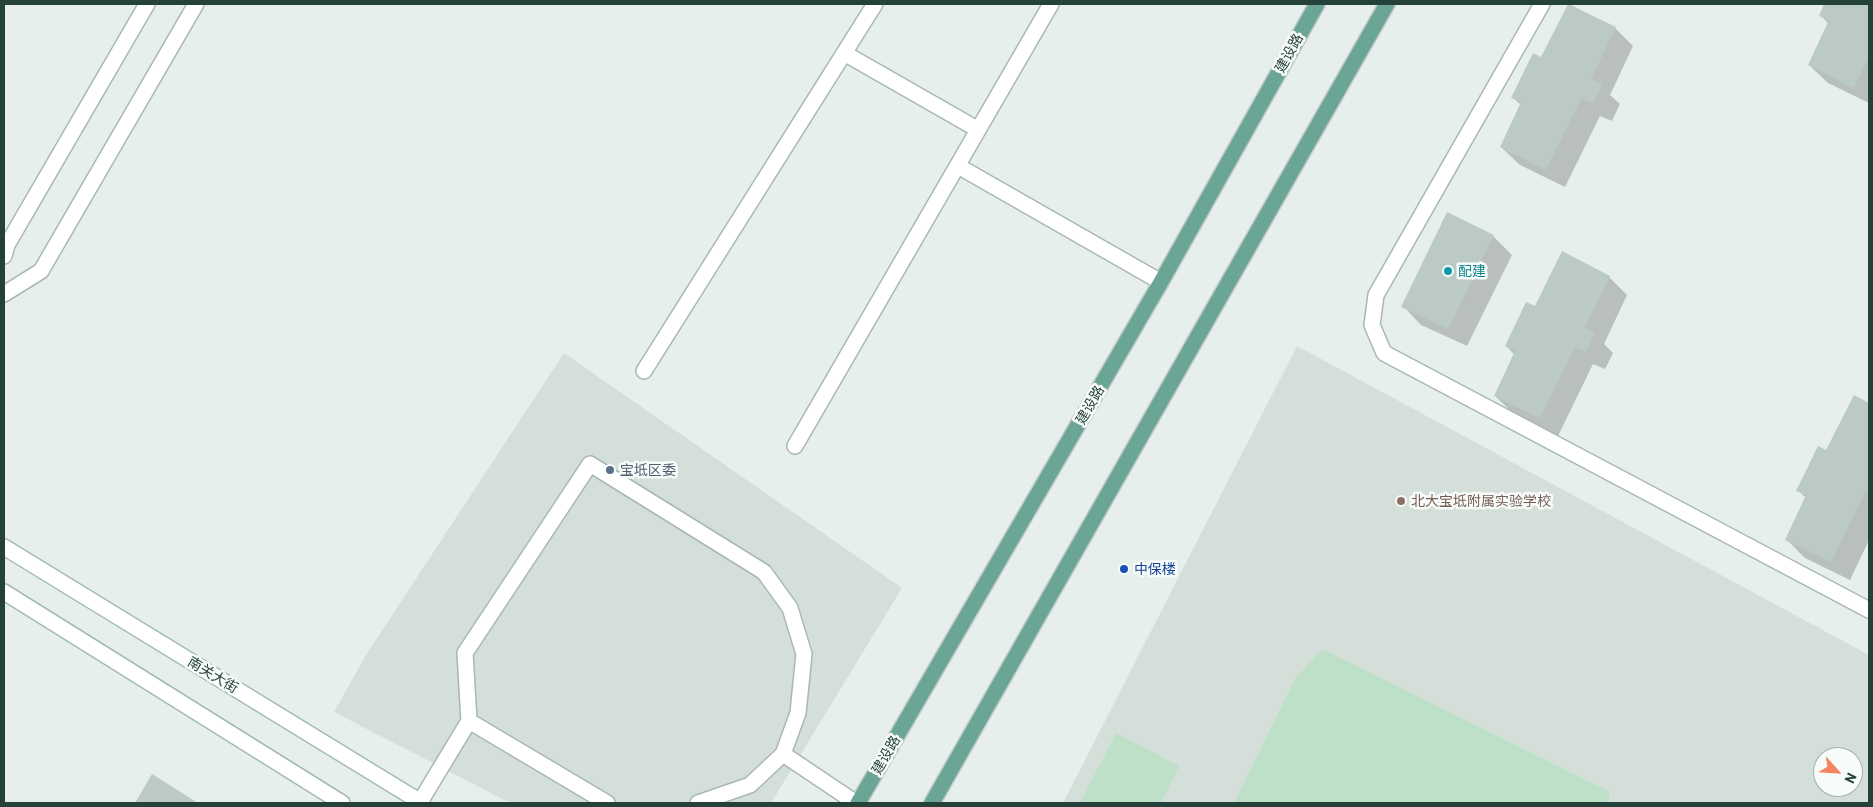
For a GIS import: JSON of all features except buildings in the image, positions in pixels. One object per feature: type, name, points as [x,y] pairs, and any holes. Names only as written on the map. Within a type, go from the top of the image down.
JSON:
[{"type":"main road","name":"建设路","points":[[857,803],[1161,282],[1317,4]]},
{"type":"main road","points":[[932,803],[1387,4]]},
{"type":"street","points":[[4,256],[6,245],[146,4]]},
{"type":"street","points":[[4,294],[41,271],[196,4]]},
{"type":"street","points":[[644,371],[875,4]]},
{"type":"street","points":[[795,446],[1051,4]]},
{"type":"street","points":[[1542,4],[1376,296],[1372,325],[1384,353],[1869,610]]},
{"type":"street","points":[[844,54],[977,129]]},
{"type":"street","points":[[958,166],[1161,282]]},
{"type":"street","points":[[421,803],[469,721],[465,653],[590,464],[764,572],[790,608],[804,654],[798,713],[783,754],[750,785],[698,803]]},
{"type":"street","name":"南关大街","points":[[4,547],[421,803]]},
{"type":"street","points":[[4,592],[342,803]]},
{"type":"street","points":[[469,721],[607,803]]},
{"type":"street","points":[[783,754],[857,803]]},
{"type":"shaded area","name":"北大宝坻附属实验学校","points":[[1297,346],[1869,655],[1869,803],[1063,803]]},
{"type":"shaded area","name":"宝坻区委","points":[[564,353],[902,588],[771,803],[510,803],[334,712],[366,655]]},
{"type":"green space","points":[[1322,649],[1610,792],[1608,803],[1234,803],[1295,679]]},
{"type":"green space","points":[[1116,733],[1179,766],[1161,803],[1080,803]]},
{"type":"place","name":"配建","points":[[1448,271]]},
{"type":"place","name":"宝坻区委","points":[[610,470]]},
{"type":"place","name":"北大宝坻附属实验学校","points":[[1401,501]]},
{"type":"place","name":"中保楼","points":[[1124,569]]}]
